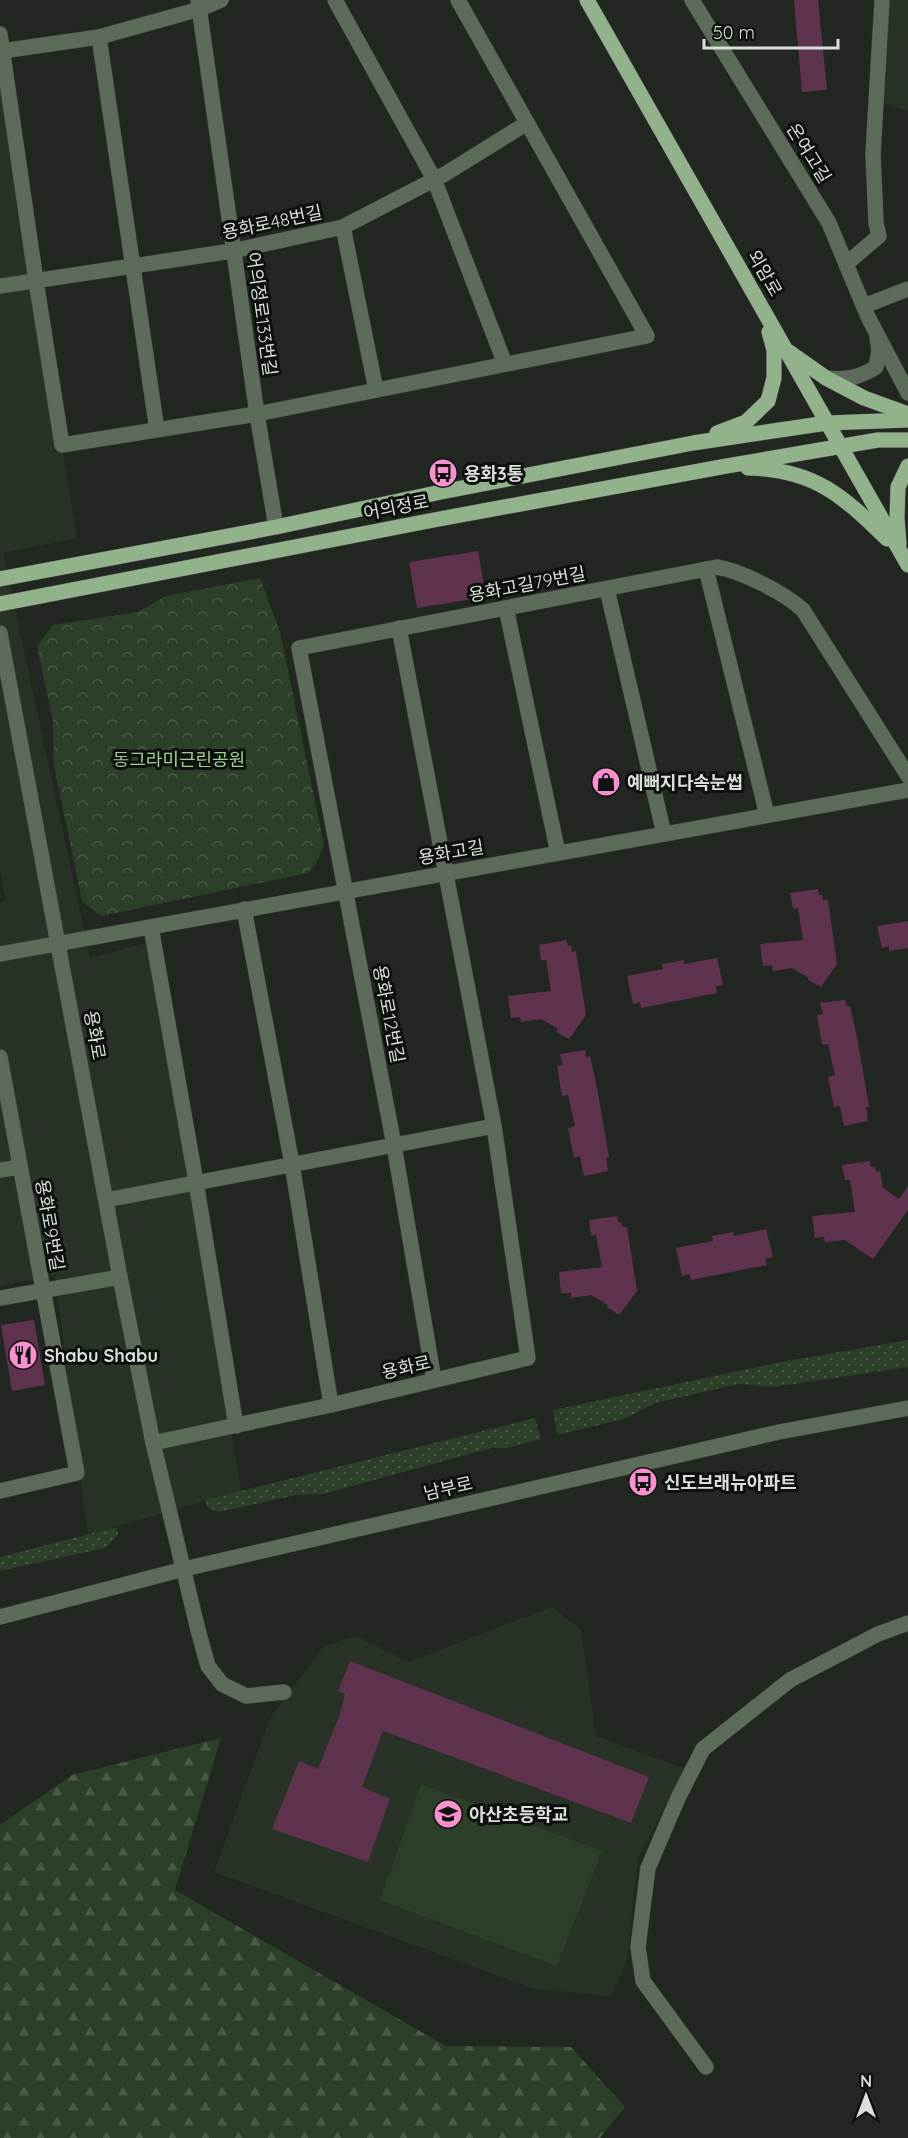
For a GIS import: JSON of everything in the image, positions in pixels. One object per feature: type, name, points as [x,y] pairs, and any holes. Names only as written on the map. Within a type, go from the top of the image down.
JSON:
[{"type":"main road","name":"외암로","points":[[587,0],[908,566]]},
{"type":"main road","points":[[693,443],[746,422],[768,401],[774,378],[774,350],[759,303]]},
{"type":"main road","points":[[786,351],[826,378],[864,398],[908,414]]},
{"type":"main road","name":"어의정로","points":[[0,579],[276,527],[693,443],[827,423],[908,420]]},
{"type":"main road","name":"어의정로","points":[[0,604],[721,467],[878,440],[908,440]]},
{"type":"main road","points":[[899,550],[898,487],[908,466]]},
{"type":"main road","points":[[721,467],[786,471],[816,482],[851,503],[899,550]]},
{"type":"street","points":[[2,51],[99,37],[199,4],[221,0]]},
{"type":"street","points":[[334,0],[434,179],[505,364]]},
{"type":"street","points":[[0,34],[62,445],[257,414],[647,336],[458,0]]},
{"type":"street","name":"온여고길","points":[[692,0],[829,223],[877,334],[908,393]]},
{"type":"street","points":[[846,264],[879,236],[876,224],[873,154],[882,0]]},
{"type":"street","name":"어의정로133번길","points":[[199,4],[232,251],[276,527]]},
{"type":"street","points":[[99,37],[157,430]]},
{"type":"street","name":"용화로48번길","points":[[0,286],[232,251],[343,227],[434,179],[527,123]]},
{"type":"street","points":[[343,227],[376,390]]},
{"type":"street","points":[[864,306],[908,289]]},
{"type":"street","name":"온여고길","points":[[826,378],[845,380],[863,375],[876,367],[879,351],[877,334]]},
{"type":"street","name":"용화고길79번길","points":[[345,890],[299,648],[717,567],[732,570],[793,601],[803,610],[908,776]]},
{"type":"street","points":[[706,569],[767,815]]},
{"type":"street","points":[[608,588],[664,834]]},
{"type":"street","points":[[506,608],[558,853]]},
{"type":"street","points":[[105,1200],[494,1126],[399,628]]},
{"type":"street","name":"용화로","points":[[0,633],[120,1277],[153,1443],[198,1630],[208,1666],[222,1684],[246,1696],[284,1692]]},
{"type":"street","name":"용화고길","points":[[0,954],[908,790]]},
{"type":"street","name":"용화로12번길","points":[[345,890],[394,1145],[434,1380]]},
{"type":"street","points":[[244,909],[292,1164],[331,1405]]},
{"type":"street","points":[[151,927],[236,1426]]},
{"type":"street","name":"용화로9번길","points":[[0,1057],[77,1473],[0,1491]]},
{"type":"street","name":"용화로","points":[[153,1443],[331,1405],[528,1358],[494,1126]]},
{"type":"street","name":"용화로9번길","points":[[0,1170],[20,1167]]},
{"type":"street","name":"용화로9번길","points":[[0,1299],[120,1277]]},
{"type":"street","name":"남부로","points":[[0,1617],[184,1569],[778,1432],[908,1408]]},
{"type":"street","points":[[706,2067],[643,1982],[638,1947],[648,1868],[678,1798],[703,1749],[790,1680],[878,1635],[908,1623]]},
{"type":"shaded area","points":[[888,0],[908,0],[908,111],[882,103]]},
{"type":"shaded area","points":[[0,75],[77,538],[3,553],[90,958],[147,943],[241,1491],[88,1534],[55,1275],[0,1286],[0,902],[6,900],[0,872]]},
{"type":"shaded area","name":"아산초등학교","points":[[552,1607],[581,1630],[596,1736],[685,1769],[638,1858],[627,1961],[610,1996],[535,1989],[214,1872],[270,1718],[324,1646],[356,1636],[408,1662]]},
{"type":"green space","name":"동그라미근린공원","points":[[260,578],[280,632],[324,845],[316,863],[308,873],[101,916],[82,901],[54,765],[53,722],[37,646],[53,625],[138,612],[166,596]]},
{"type":"green space","points":[[908,1340],[908,1367],[774,1387],[739,1384],[655,1403],[624,1419],[557,1435],[553,1410],[776,1363]]},
{"type":"green space","points":[[535,1418],[541,1439],[507,1448],[491,1448],[323,1494],[296,1495],[219,1512],[208,1508],[205,1500]]},
{"type":"green space","points":[[116,1527],[118,1535],[105,1548],[0,1571],[0,1557]]},
{"type":"green space","points":[[221,1738],[175,1890],[446,2046],[571,2047],[625,2107],[600,2138],[0,2138],[0,1825],[72,1775]]},
{"type":"green space","points":[[421,1784],[602,1851],[557,1966],[380,1900]]},
{"type":"building","points":[[794,0],[818,0],[827,90],[802,92]]},
{"type":"building","points":[[478,551],[486,597],[417,608],[409,562]]},
{"type":"building","points":[[818,889],[823,900],[828,900],[837,964],[821,987],[792,968],[773,971],[772,965],[763,966],[760,944],[803,940],[798,908],[793,909],[790,893]]},
{"type":"building","points":[[908,921],[908,948],[889,951],[889,946],[882,948],[877,926]]},
{"type":"building","points":[[566,940],[572,952],[576,951],[586,1015],[569,1039],[556,1032],[558,1029],[541,1019],[521,1022],[520,1017],[511,1018],[508,996],[551,991],[546,960],[541,960],[539,945]]},
{"type":"building","points":[[717,958],[723,985],[716,987],[717,993],[641,1008],[640,1002],[633,1004],[627,976],[663,969],[662,964],[684,960],[684,964]]},
{"type":"building","points":[[845,1000],[847,1006],[850,1006],[857,1037],[869,1107],[866,1107],[868,1121],[844,1126],[840,1106],[834,1107],[828,1077],[835,1075],[828,1044],[822,1045],[817,1015],[823,1014],[820,1003]]},
{"type":"building","points":[[585,1050],[586,1057],[590,1056],[609,1157],[606,1158],[608,1171],[584,1176],[580,1156],[574,1158],[568,1128],[575,1126],[568,1095],[562,1096],[557,1066],[563,1065],[560,1054]]},
{"type":"building","points":[[870,1161],[871,1167],[875,1167],[876,1172],[880,1171],[883,1188],[899,1199],[908,1186],[908,1210],[873,1259],[845,1240],[825,1242],[824,1237],[815,1238],[812,1216],[855,1212],[850,1180],[845,1180],[842,1165]]},
{"type":"building","points":[[617,1216],[622,1227],[627,1227],[637,1291],[619,1315],[591,1295],[571,1298],[571,1293],[561,1293],[559,1272],[602,1267],[596,1235],[591,1236],[589,1220]]},
{"type":"building","points":[[766,1229],[773,1257],[765,1259],[767,1265],[691,1280],[689,1274],[682,1276],[676,1248],[713,1241],[712,1236],[733,1232],[734,1236]]},
{"type":"building","name":"Shabu Shabu","points":[[34,1320],[45,1385],[12,1391],[1,1325]]},
{"type":"building","points":[[350,1661],[649,1777],[631,1823],[383,1731],[362,1787],[390,1799],[368,1862],[272,1829],[299,1761],[318,1769],[340,1714],[345,1694],[338,1691]]},
{"type":"place","name":"용화3통","points":[[443,473]]},
{"type":"place","name":"예뻐지다속눈썹","points":[[606,782]]},
{"type":"place","name":"Shabu Shabu","points":[[23,1355]]},
{"type":"place","name":"신도브래뉴아파트","points":[[643,1482]]},
{"type":"place","name":"아산초등학교","points":[[448,1814]]}]
